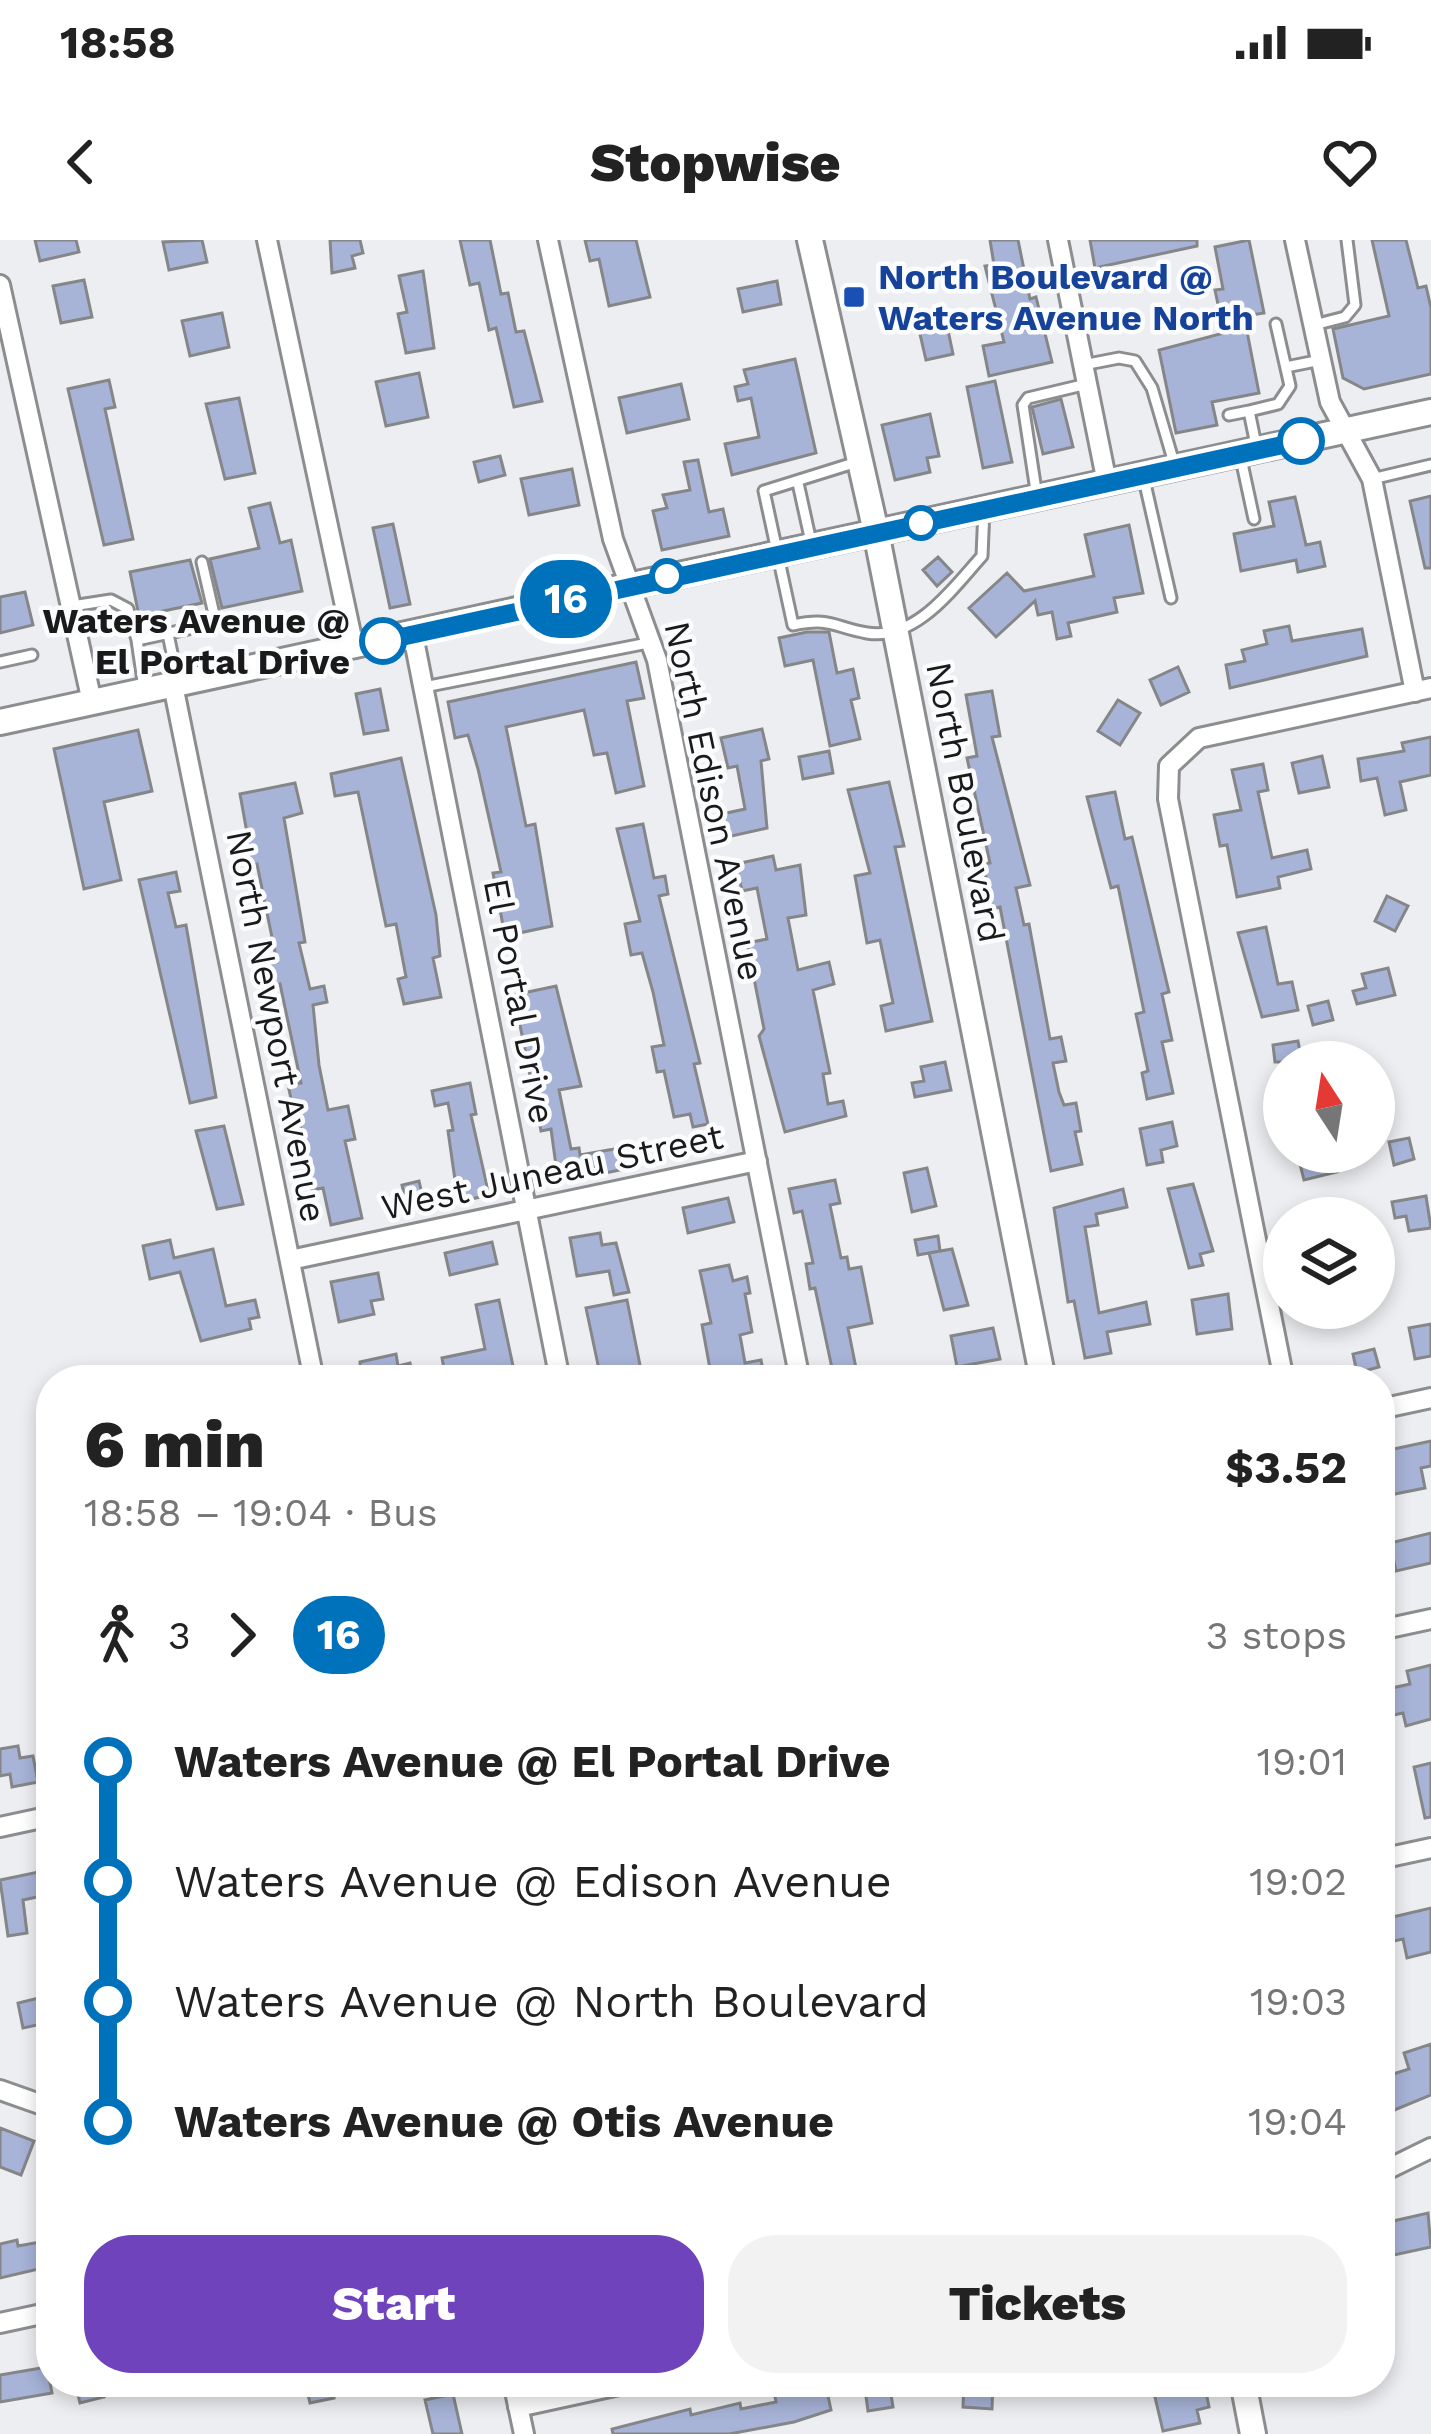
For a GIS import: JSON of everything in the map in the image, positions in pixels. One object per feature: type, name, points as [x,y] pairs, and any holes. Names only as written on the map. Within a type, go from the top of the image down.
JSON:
[{"type":"main road","name":"North Boulevard","points":[[810,240],[876,532],[1039,1365]]},
{"type":"main road","points":[[0,722],[1431,412]]},
{"type":"main road","points":[[1246,2397],[1253,2434]]},
{"type":"street","points":[[267,240],[354,648]]},
{"type":"street","name":"North Edison Avenue","points":[[548,240],[613,539],[650,642],[797,1365]]},
{"type":"street","points":[[1058,240],[1107,483]]},
{"type":"street","points":[[1281,1365],[1168,799],[1169,766],[1199,738],[1423,690],[1372,478],[1330,402],[1295,240]]},
{"type":"street","points":[[0,285],[92,702]]},
{"type":"street","name":"El Portal Drive","points":[[413,635],[557,1365]]},
{"type":"street","name":"North Newport Avenue","points":[[176,684],[311,1365]]},
{"type":"street","name":"West Juneau Street","points":[[290,1260],[757,1161]]},
{"type":"street","points":[[1395,1406],[1431,1398]]},
{"type":"street","points":[[1395,1627],[1431,1619]]},
{"type":"street","points":[[0,1827],[36,1819]]},
{"type":"street","points":[[1395,1855],[1431,1848]]},
{"type":"street","points":[[0,2090],[36,2103]]},
{"type":"street","points":[[1395,2166],[1431,2149]]},
{"type":"street","points":[[0,2324],[36,2316]]},
{"type":"street","points":[[516,2397],[524,2434]]},
{"type":"street","points":[[518,2407],[564,2397]]},
{"type":"lane","points":[[1314,325],[1351,314],[1355,305],[1347,240]]},
{"type":"lane","points":[[1229,415],[1278,404],[1290,386],[1276,324]]},
{"type":"lane","points":[[1037,498],[1024,405],[1028,398],[1119,358],[1143,369],[1176,468]]},
{"type":"lane","points":[[1286,368],[1321,360]]},
{"type":"lane","points":[[1249,411],[1254,519]]},
{"type":"lane","points":[[860,461],[764,491],[793,625],[826,618],[869,634],[917,623],[982,556],[984,509]]},
{"type":"lane","points":[[1372,478],[1431,465]]},
{"type":"lane","points":[[1144,475],[1171,598]]},
{"type":"lane","points":[[798,483],[811,546]]},
{"type":"lane","points":[[137,640],[216,623],[202,562]]},
{"type":"lane","points":[[70,607],[111,600],[128,609],[144,691]]},
{"type":"lane","points":[[167,634],[176,684]]},
{"type":"lane","points":[[424,687],[650,642]]},
{"type":"lane","points":[[0,662],[32,655]]},
{"type":"building","points":[[35,240],[76,240],[79,252],[40,261]]},
{"type":"building","points":[[202,240],[207,262],[169,270],[163,242]]},
{"type":"building","points":[[330,240],[360,240],[363,253],[352,256],[355,268],[332,273]]},
{"type":"building","points":[[460,240],[490,240],[501,294],[508,293],[516,332],[524,331],[542,401],[514,407],[496,328],[489,330],[479,283],[470,285]]},
{"type":"building","points":[[585,240],[636,240],[650,297],[609,306],[599,259],[590,261]]},
{"type":"building","points":[[990,240],[1018,240],[1030,299],[1036,297],[1052,362],[989,376],[983,346],[1004,342],[985,266],[994,265]]},
{"type":"building","points":[[1090,240],[1197,240],[1197,246],[1095,268]]},
{"type":"building","points":[[1249,240],[1264,313],[1244,316],[1259,393],[1212,402],[1217,425],[1176,433],[1159,350],[1224,333],[1215,290],[1223,289],[1215,247]]},
{"type":"building","points":[[1372,240],[1406,240],[1418,288],[1426,286],[1431,308],[1431,374],[1364,389],[1343,378],[1333,329],[1389,316]]},
{"type":"building","points":[[423,271],[434,348],[406,353],[398,314],[407,312],[399,276]]},
{"type":"building","points":[[84,280],[92,317],[61,323],[53,286]]},
{"type":"building","points":[[777,281],[781,304],[743,312],[738,289]]},
{"type":"building","points":[[944,311],[953,354],[926,360],[916,317]]},
{"type":"building","points":[[222,313],[229,347],[190,356],[182,321]]},
{"type":"building","points":[[795,359],[816,453],[732,475],[725,444],[759,437],[751,398],[738,401],[735,387],[748,384],[744,370]]},
{"type":"building","points":[[419,373],[428,417],[386,426],[376,382]]},
{"type":"building","points":[[109,380],[115,407],[105,409],[133,539],[104,545],[68,389]]},
{"type":"building","points":[[995,381],[1012,462],[983,468],[967,387]]},
{"type":"building","points":[[681,384],[689,419],[627,433],[619,398]]},
{"type":"building","points":[[239,398],[255,473],[225,479],[206,404]]},
{"type":"building","points":[[1061,399],[1073,447],[1043,454],[1032,407]]},
{"type":"building","points":[[930,414],[939,456],[927,458],[930,472],[895,480],[882,425]]},
{"type":"building","points":[[500,456],[505,475],[479,482],[474,462]]},
{"type":"building","points":[[698,460],[709,512],[723,509],[729,536],[662,550],[653,511],[667,508],[663,495],[690,490],[684,462]]},
{"type":"building","points":[[572,469],[579,505],[529,515],[521,479]]},
{"type":"building","points":[[1431,496],[1431,568],[1425,568],[1410,501]]},
{"type":"building","points":[[1295,497],[1306,545],[1320,542],[1325,566],[1298,572],[1296,560],[1241,571],[1234,534],[1274,526],[1269,502]]},
{"type":"building","points":[[270,503],[280,543],[291,540],[302,591],[222,608],[210,559],[259,548],[249,508]]},
{"type":"building","points":[[393,524],[410,604],[390,608],[373,528]]},
{"type":"building","points":[[1129,525],[1143,593],[1114,598],[1117,612],[1068,623],[1071,636],[1057,639],[1052,612],[1038,615],[1035,601],[996,637],[969,608],[1007,573],[1024,591],[1094,576],[1085,535]]},
{"type":"building","points":[[938,557],[952,572],[937,586],[923,570]]},
{"type":"building","points":[[190,560],[202,603],[139,616],[130,572]]},
{"type":"building","points":[[25,592],[33,625],[0,633],[0,597]]},
{"type":"building","points":[[1289,626],[1292,641],[1362,629],[1367,656],[1230,688],[1226,665],[1245,661],[1242,650],[1267,644],[1264,631]]},
{"type":"building","points":[[829,632],[837,673],[853,669],[859,698],[851,700],[860,739],[830,746],[813,660],[785,666],[779,638]]},
{"type":"building","points":[[636,662],[644,698],[627,701],[644,786],[616,793],[607,753],[594,755],[584,710],[506,727],[526,826],[535,824],[552,926],[505,936],[493,873],[501,872],[478,769],[468,735],[455,738],[448,702]]},
{"type":"building","points":[[1178,667],[1189,692],[1161,705],[1150,680]]},
{"type":"building","points":[[380,689],[388,730],[364,734],[356,694]]},
{"type":"building","points":[[992,691],[1000,736],[992,737],[1030,885],[1016,888],[1024,925],[1029,924],[1050,1039],[1061,1037],[1066,1061],[1053,1063],[1059,1092],[1064,1105],[1076,1103],[1081,1131],[1075,1132],[1082,1164],[1051,1171],[1000,907],[993,909],[983,864],[990,863],[967,758],[977,756],[966,695]]},
{"type":"building","points":[[1118,700],[1140,713],[1120,745],[1098,731]]},
{"type":"building","points":[[762,729],[769,759],[761,761],[767,828],[727,837],[722,814],[745,809],[737,766],[728,768],[721,738]]},
{"type":"building","points":[[138,730],[152,791],[104,802],[121,880],[84,889],[54,749]]},
{"type":"building","points":[[1431,737],[1431,775],[1400,782],[1406,810],[1385,815],[1377,778],[1361,781],[1358,759],[1404,751],[1402,743]]},
{"type":"building","points":[[829,751],[833,773],[803,779],[799,757]]},
{"type":"building","points":[[1322,756],[1329,787],[1299,793],[1292,763]]},
{"type":"building","points":[[401,758],[436,915],[440,956],[433,958],[441,997],[404,1004],[398,979],[406,977],[396,924],[386,926],[358,792],[335,796],[331,774]]},
{"type":"building","points":[[1263,764],[1268,790],[1258,792],[1272,858],[1307,850],[1311,869],[1278,877],[1280,888],[1237,897],[1227,845],[1220,846],[1214,815],[1241,810],[1232,770]]},
{"type":"building","points":[[889,782],[904,846],[895,847],[932,1021],[886,1031],[881,1006],[893,1003],[880,940],[867,943],[855,876],[870,873],[848,790]]},
{"type":"building","points":[[295,783],[302,813],[284,818],[305,942],[299,943],[310,989],[324,986],[327,1002],[313,1005],[319,1065],[328,1110],[348,1106],[355,1139],[345,1141],[362,1218],[331,1225],[323,1188],[312,1190],[297,1108],[293,1108],[288,1085],[301,1083],[280,984],[267,986],[263,965],[277,962],[257,864],[248,866],[243,845],[249,844],[240,794]]},
{"type":"building","points":[[1115,792],[1125,839],[1132,837],[1169,992],[1162,994],[1172,1040],[1162,1042],[1173,1093],[1147,1099],[1142,1073],[1148,1071],[1136,1014],[1144,1012],[1118,886],[1111,888],[1087,797]]},
{"type":"building","points":[[643,824],[654,878],[665,876],[668,894],[659,896],[700,1063],[694,1064],[708,1124],[693,1127],[690,1114],[674,1117],[664,1071],[657,1072],[652,1047],[664,1045],[653,992],[642,953],[631,955],[625,924],[640,921],[617,829]]},
{"type":"building","points":[[773,856],[776,870],[800,865],[806,915],[788,918],[798,970],[829,962],[834,984],[813,990],[830,1073],[823,1074],[828,1104],[843,1101],[846,1116],[785,1132],[759,1036],[764,1029],[747,943],[767,939],[757,888],[742,891],[736,864]]},
{"type":"building","points":[[176,872],[180,891],[168,893],[176,927],[186,925],[216,1097],[190,1103],[139,880]]},
{"type":"building","points":[[1387,896],[1408,906],[1395,931],[1375,921]]},
{"type":"building","points":[[1266,927],[1278,984],[1292,982],[1298,1010],[1262,1017],[1238,933]]},
{"type":"building","points":[[1388,968],[1395,995],[1357,1004],[1353,991],[1366,988],[1362,974]]},
{"type":"building","points":[[556,986],[581,1086],[559,1090],[571,1149],[579,1148],[580,1155],[620,1148],[624,1169],[601,1174],[600,1166],[557,1173],[551,1129],[541,1131],[514,995]]},
{"type":"building","points":[[1328,1001],[1333,1020],[1313,1025],[1308,1006]]},
{"type":"building","points":[[945,1062],[951,1090],[915,1097],[912,1083],[924,1081],[921,1067]]},
{"type":"building","points":[[470,1083],[476,1114],[471,1115],[489,1195],[445,1205],[442,1190],[456,1187],[448,1131],[453,1130],[448,1103],[435,1106],[432,1091]]},
{"type":"building","points":[[1172,1122],[1177,1146],[1161,1150],[1163,1162],[1147,1165],[1140,1129]]},
{"type":"building","points":[[224,1126],[243,1204],[217,1209],[196,1131]]},
{"type":"building","points":[[1409,1138],[1414,1159],[1395,1165],[1395,1141]]},
{"type":"building","points":[[927,1168],[936,1206],[912,1212],[904,1173]]},
{"type":"building","points":[[1302,1173],[1333,1173],[1304,1180]]},
{"type":"building","points":[[835,1180],[840,1203],[830,1205],[841,1258],[847,1257],[849,1269],[861,1267],[872,1323],[848,1328],[855,1365],[831,1365],[815,1288],[810,1289],[806,1264],[813,1263],[802,1211],[794,1213],[789,1189]]},
{"type":"building","points":[[419,1181],[424,1203],[407,1207],[402,1185]]},
{"type":"building","points":[[1193,1184],[1213,1251],[1200,1254],[1203,1265],[1189,1268],[1168,1189]]},
{"type":"building","points":[[1123,1189],[1127,1207],[1096,1214],[1098,1225],[1085,1227],[1099,1313],[1146,1302],[1150,1324],[1107,1332],[1111,1353],[1085,1358],[1074,1301],[1068,1302],[1054,1208]]},
{"type":"building","points":[[1426,1196],[1431,1228],[1409,1231],[1406,1216],[1395,1218],[1395,1201]]},
{"type":"building","points":[[728,1198],[734,1222],[688,1233],[683,1208]]},
{"type":"building","points":[[600,1233],[602,1245],[616,1243],[629,1292],[614,1295],[609,1271],[577,1276],[570,1238]]},
{"type":"building","points":[[938,1236],[940,1251],[918,1255],[915,1240]]},
{"type":"building","points":[[170,1240],[174,1258],[213,1249],[226,1306],[255,1300],[259,1317],[249,1319],[251,1329],[201,1341],[180,1272],[150,1279],[143,1246]]},
{"type":"building","points":[[492,1242],[497,1264],[450,1275],[445,1253]]},
{"type":"building","points":[[952,1249],[968,1305],[944,1310],[929,1253]]},
{"type":"building","points":[[729,1265],[733,1281],[747,1277],[752,1332],[740,1335],[745,1363],[761,1360],[762,1365],[709,1365],[702,1325],[711,1323],[700,1271]]},
{"type":"building","points":[[378,1273],[383,1299],[371,1301],[374,1314],[339,1322],[331,1282]]},
{"type":"building","points":[[1228,1294],[1232,1329],[1197,1334],[1192,1300]]},
{"type":"building","points":[[499,1300],[513,1365],[443,1365],[442,1358],[485,1349],[476,1305]]},
{"type":"building","points":[[627,1300],[640,1365],[598,1365],[586,1308]]},
{"type":"building","points":[[1431,1324],[1431,1356],[1415,1359],[1409,1328]]},
{"type":"building","points":[[993,1328],[1000,1359],[957,1365],[951,1336]]},
{"type":"building","points":[[1374,1349],[1378,1365],[1355,1365],[1353,1354]]},
{"type":"building","points":[[396,1354],[398,1365],[360,1365]]},
{"type":"building","points":[[1431,1441],[1431,1466],[1421,1468],[1425,1488],[1395,1494],[1395,1449]]},
{"type":"building","points":[[1431,1533],[1431,1563],[1396,1571],[1395,1542]]},
{"type":"building","points":[[1431,1665],[1431,1719],[1406,1726],[1403,1713],[1395,1715],[1395,1687],[1410,1684],[1407,1671]]},
{"type":"building","points":[[18,1746],[20,1758],[33,1756],[36,1782],[12,1787],[10,1774],[0,1776],[0,1749]]},
{"type":"building","points":[[1431,1763],[1431,1817],[1425,1818],[1414,1767]]},
{"type":"building","points":[[36,1872],[36,1897],[23,1900],[27,1933],[8,1936],[0,1880]]},
{"type":"building","points":[[1431,1908],[1431,1952],[1407,1958],[1403,1939],[1395,1941],[1395,1916]]},
{"type":"building","points":[[36,1999],[36,2025],[23,2028],[18,2003]]},
{"type":"building","points":[[1431,2044],[1431,2095],[1395,2110],[1395,2073],[1409,2069],[1404,2053]]},
{"type":"building","points":[[0,2128],[34,2141],[21,2175],[0,2167]]},
{"type":"building","points":[[1428,2213],[1431,2247],[1395,2255],[1395,2221]]},
{"type":"building","points":[[36,2243],[36,2270],[0,2278],[0,2244]]},
{"type":"building","points":[[36,2369],[36,2396],[0,2402],[0,2375]]},
{"type":"building","points":[[454,2397],[462,2434],[433,2434],[425,2400]]},
{"type":"building","points":[[775,2397],[828,2397],[831,2410],[729,2434],[613,2434],[612,2429],[690,2409],[691,2415],[740,2403],[741,2409],[776,2402]]},
{"type":"building","points":[[866,2397],[891,2397],[893,2407],[868,2411]]},
{"type":"building","points":[[963,2397],[992,2397],[992,2409],[963,2407]]},
{"type":"building","points":[[1155,2397],[1207,2397],[1209,2407],[1197,2410],[1200,2423],[1163,2431]]},
{"type":"bus line","name":"16","points":[[383,641],[1301,441]]},
{"type":"place","name":"North Boulevard @ Waters Avenue North","points":[[854,297]]},
{"type":"place","name":"Waters Avenue @ El Portal Drive","points":[[383,641]]}]
